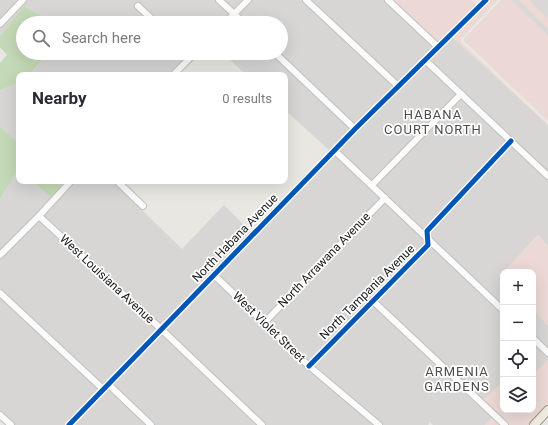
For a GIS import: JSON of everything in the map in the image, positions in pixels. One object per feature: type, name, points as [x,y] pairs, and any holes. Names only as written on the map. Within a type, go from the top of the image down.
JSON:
[{"type":"main road","points":[[534,425],[548,410]]},
{"type":"street","points":[[0,24],[23,0]]},
{"type":"street","points":[[219,0],[234,14],[248,0]]},
{"type":"street","points":[[306,0],[398,86]]},
{"type":"street","points":[[388,0],[438,47]]},
{"type":"street","name":"North Habana Avenue","points":[[69,425],[334,150],[438,47],[481,1]]},
{"type":"street","points":[[138,6],[149,16]]},
{"type":"street","points":[[176,72],[186,60]]},
{"type":"street","points":[[282,60],[355,129]]},
{"type":"street","points":[[425,60],[548,176]]},
{"type":"street","points":[[372,186],[461,94]]},
{"type":"street","name":"North Tampania Avenue","points":[[309,366],[428,245],[427,230],[511,141]]},
{"type":"street","points":[[334,150],[500,307]]},
{"type":"street","points":[[0,255],[68,184]]},
{"type":"street","points":[[120,184],[143,206]]},
{"type":"street","name":"North Arrawana Avenue","points":[[264,323],[385,198]]},
{"type":"street","name":"West Louisiana Avenue","points":[[39,216],[262,425]]},
{"type":"street","name":"West Violet Street","points":[[214,275],[309,366],[379,425]]},
{"type":"street","points":[[0,293],[105,387],[151,425]]},
{"type":"street","points":[[373,301],[505,425]]},
{"type":"street","points":[[536,341],[548,353]]},
{"type":"street","points":[[0,416],[11,425]]},
{"type":"shaded area","points":[[0,0],[19,0],[0,20]]},
{"type":"shaded area","points":[[27,0],[214,0],[230,15],[153,16],[138,2],[134,7],[144,16],[42,16],[24,6],[0,36],[0,28]]},
{"type":"shaded area","points":[[224,0],[244,0],[235,10]]},
{"type":"shaded area","points":[[252,0],[301,0],[394,87],[356,125],[287,60],[288,16],[241,16],[239,14]]},
{"type":"shaded area","points":[[310,0],[384,0],[433,47],[398,82]]},
{"type":"shaded area","points":[[396,0],[472,0],[477,5],[438,43],[394,2]]},
{"type":"shaded area","points":[[490,0],[498,0],[461,39],[461,42],[548,125],[452,37]]},
{"type":"shaded area","points":[[501,0],[548,0],[548,121],[463,40]]},
{"type":"shaded area","points":[[511,0],[518,0],[548,29],[548,35]]},
{"type":"shaded area","points":[[530,0],[548,0],[548,18],[534,5]]},
{"type":"shaded area","points":[[453,36],[548,125],[548,172],[429,60]]},
{"type":"shaded area","points":[[43,60],[184,60],[172,72],[32,72]]},
{"type":"shaded area","points":[[230,60],[278,60],[351,129],[330,151],[288,113],[288,72],[244,72]]},
{"type":"shaded area","points":[[424,64],[457,95],[372,181],[339,150]]},
{"type":"shaded area","points":[[16,84],[16,141],[0,126],[0,90]]},
{"type":"shaded area","points":[[461,98],[506,141],[424,231],[376,185]]},
{"type":"shaded area","points":[[510,145],[548,180],[548,246],[538,235],[507,269],[500,269],[500,303],[430,237],[430,231]]},
{"type":"shaded area","points":[[334,155],[380,198],[264,318],[218,275]]},
{"type":"shaded area","points":[[16,172],[16,184],[35,184],[51,197],[62,185],[61,184],[64,184],[37,215],[0,251],[0,199]]},
{"type":"shaded area","points":[[72,184],[115,184],[182,249],[224,205],[251,232],[161,325],[43,216]]},
{"type":"shaded area","points":[[385,202],[424,240],[425,244],[309,362],[268,322]]},
{"type":"shaded area","points":[[39,221],[157,330],[103,385],[0,288],[0,259]]},
{"type":"shaded area","points":[[539,235],[548,246],[548,325],[536,312],[536,269],[506,269]]},
{"type":"shaded area","points":[[430,245],[500,311],[500,385],[483,400],[377,300]]},
{"type":"shaded area","points":[[214,279],[309,370],[374,425],[267,425],[165,329]]},
{"type":"shaded area","points":[[0,297],[99,390],[65,425],[15,425],[0,411]]},
{"type":"shaded area","points":[[373,305],[492,418],[485,425],[433,425],[430,422],[428,425],[384,425],[314,365]]},
{"type":"shaded area","points":[[536,312],[548,325],[548,348],[536,337]]},
{"type":"shaded area","points":[[161,333],[257,425],[155,425],[112,384]]},
{"type":"shaded area","points":[[536,346],[548,357],[548,360],[536,372]]},
{"type":"shaded area","points":[[548,360],[548,406],[530,425],[510,425],[483,400],[500,385],[500,413],[536,413],[536,371]]},
{"type":"shaded area","points":[[107,389],[146,425],[73,425]]},
{"type":"shaded area","points":[[478,404],[501,425],[485,425],[492,418]]},
{"type":"green space","points":[[24,6],[42,16],[16,16]]},
{"type":"green space","points":[[16,16],[16,60],[42,60],[32,72],[16,72],[16,84],[0,90],[0,63],[7,55],[0,47],[0,36]]},
{"type":"green space","points":[[0,126],[16,141],[16,173],[0,199]]},
{"type":"green space","points":[[35,184],[61,184],[62,185],[51,197]]},
{"type":"cycle path","points":[[69,425],[355,129],[486,0]]},
{"type":"cycle path","points":[[309,366],[428,245],[427,231],[511,141]]},
{"type":"district","name":"HABANA COURT NORTH","points":[[433,122]]},
{"type":"district","name":"ARMENIA GARDENS","points":[[457,378]]}]
